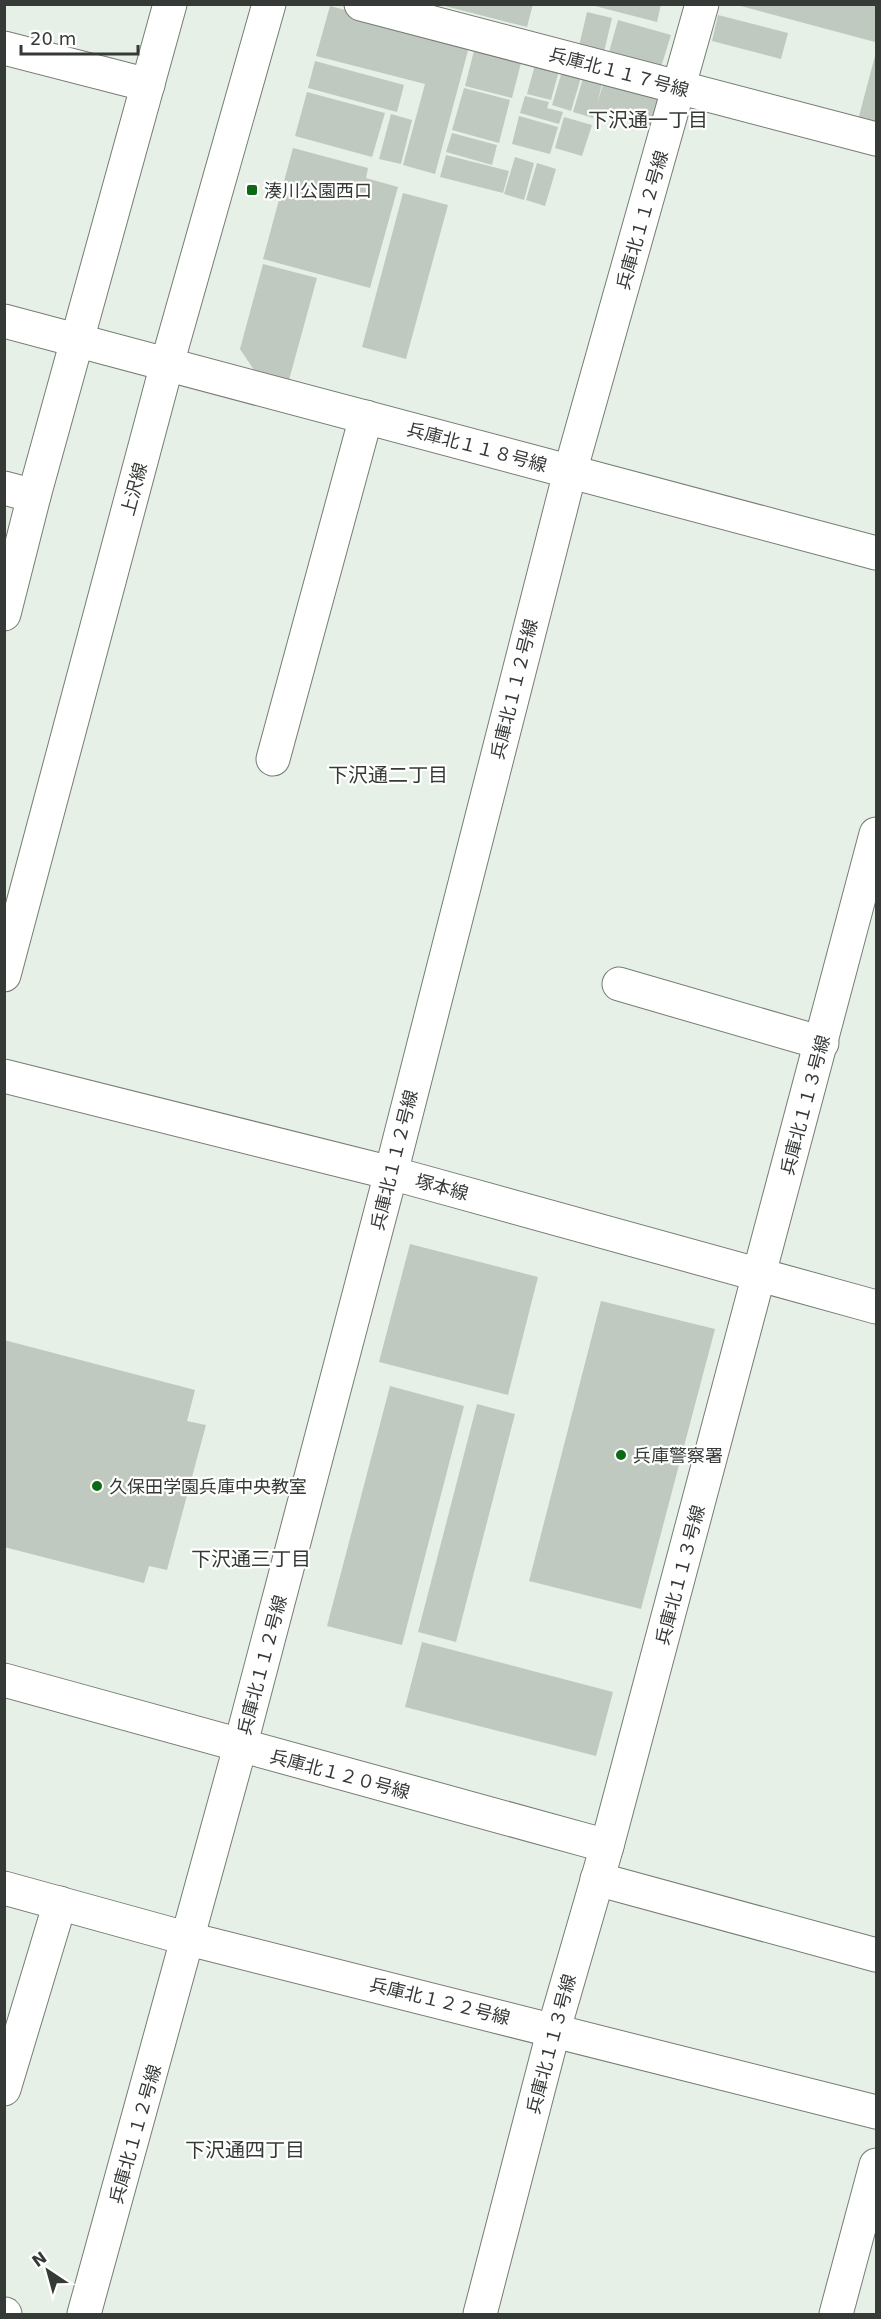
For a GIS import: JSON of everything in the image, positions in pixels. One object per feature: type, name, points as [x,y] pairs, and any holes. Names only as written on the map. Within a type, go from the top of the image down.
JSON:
[{"type":"street","points":[[4,614],[19,492],[78,340],[170,4]]},
{"type":"street","name":"上沢線","points":[[4,975],[167,364],[268,4]]},
{"type":"street","name":"兵庫北１１７号線","points":[[361,4],[876,139]]},
{"type":"street","name":"兵庫北１１２号線","points":[[84,2314],[240,1747],[391,1173],[570,472],[702,4]]},
{"type":"street","points":[[4,48],[148,85]]},
{"type":"street","name":"兵庫北１１８号線","points":[[4,321],[876,554]]},
{"type":"street","points":[[273,759],[366,417]]},
{"type":"street","name":"兵庫北１１３号線","points":[[480,2314],[554,2029],[607,1846],[822,1042],[865,926],[876,834]]},
{"type":"street","points":[[619,984],[822,1042]]},
{"type":"street","name":"塚本線","points":[[4,1076],[391,1173],[876,1307]]},
{"type":"street","name":"兵庫北１２０号線","points":[[4,1680],[240,1747],[607,1846]]},
{"type":"street","points":[[597,1879],[876,1955]]},
{"type":"street","name":"兵庫北１２２号線","points":[[4,1888],[189,1939],[554,2029],[876,2112]]},
{"type":"street","points":[[4,2090],[60,1903]]},
{"type":"street","points":[[836,2314],[876,2165]]},
{"type":"building","points":[[437,4],[533,4],[527,27]]},
{"type":"building","points":[[587,4],[661,4],[657,22]]},
{"type":"building","points":[[738,4],[876,4],[875,42],[737,5]]},
{"type":"building","points":[[330,6],[470,43],[435,174],[403,165],[425,84],[316,56]]},
{"type":"building","points":[[587,12],[612,18],[604,52],[579,46]]},
{"type":"building","points":[[718,15],[788,33],[781,59],[712,41]]},
{"type":"building","points":[[618,20],[671,35],[661,67],[609,52]]},
{"type":"building","points":[[476,43],[523,55],[512,98],[465,86]]},
{"type":"building","points":[[876,52],[876,125],[858,120]]},
{"type":"building","points":[[315,61],[404,85],[397,112],[308,88]]},
{"type":"building","points":[[536,61],[560,67],[551,100],[527,94]]},
{"type":"building","points":[[563,68],[582,74],[571,111],[552,105]]},
{"type":"building","points":[[584,75],[603,80],[597,104],[605,78],[655,93],[660,104],[654,127],[595,110],[593,118],[573,112]]},
{"type":"building","points":[[464,88],[510,100],[499,143],[452,130]]},
{"type":"building","points":[[307,92],[385,113],[372,157],[295,136]]},
{"type":"building","points":[[525,96],[549,102],[547,108],[563,112],[559,124],[520,113]]},
{"type":"building","points":[[391,114],[412,120],[401,164],[379,159]]},
{"type":"building","points":[[519,116],[558,127],[550,154],[512,144]]},
{"type":"building","points":[[564,117],[592,125],[582,156],[555,148]]},
{"type":"building","points":[[452,133],[497,145],[492,165],[446,152]]},
{"type":"building","points":[[293,148],[368,168],[366,178],[398,187],[370,288],[263,259]]},
{"type":"building","points":[[446,155],[509,171],[503,193],[440,177]]},
{"type":"building","points":[[515,157],[534,163],[524,200],[504,194]]},
{"type":"building","points":[[537,163],[556,169],[545,206],[526,200]]},
{"type":"building","points":[[403,193],[448,205],[406,359],[362,347]]},
{"type":"building","points":[[263,264],[317,278],[289,380],[254,370],[240,349]]},
{"type":"building","points":[[410,1244],[538,1277],[508,1395],[379,1362]]},
{"type":"building","name":"兵庫警察署","points":[[601,1301],[715,1329],[641,1609],[529,1581]]},
{"type":"building","name":"久保田学園兵庫中央教室","points":[[4,1340],[195,1390],[187,1421],[206,1425],[167,1570],[149,1566],[144,1583],[4,1547]]},
{"type":"building","points":[[390,1386],[464,1406],[402,1645],[327,1626]]},
{"type":"building","points":[[477,1404],[515,1414],[456,1642],[418,1632]]},
{"type":"building","points":[[422,1642],[613,1692],[596,1756],[405,1707]]},
{"type":"place","name":"湊川公園西口","points":[[252,190]]},
{"type":"place","name":"兵庫警察署","points":[[621,1455]]},
{"type":"place","name":"久保田学園兵庫中央教室","points":[[97,1486]]},
{"type":"district","name":"下沢通一丁目","points":[[648,120]]},
{"type":"district","name":"下沢通二丁目","points":[[388,775]]},
{"type":"district","name":"下沢通三丁目","points":[[251,1559]]},
{"type":"district","name":"下沢通四丁目","points":[[245,2150]]}]
